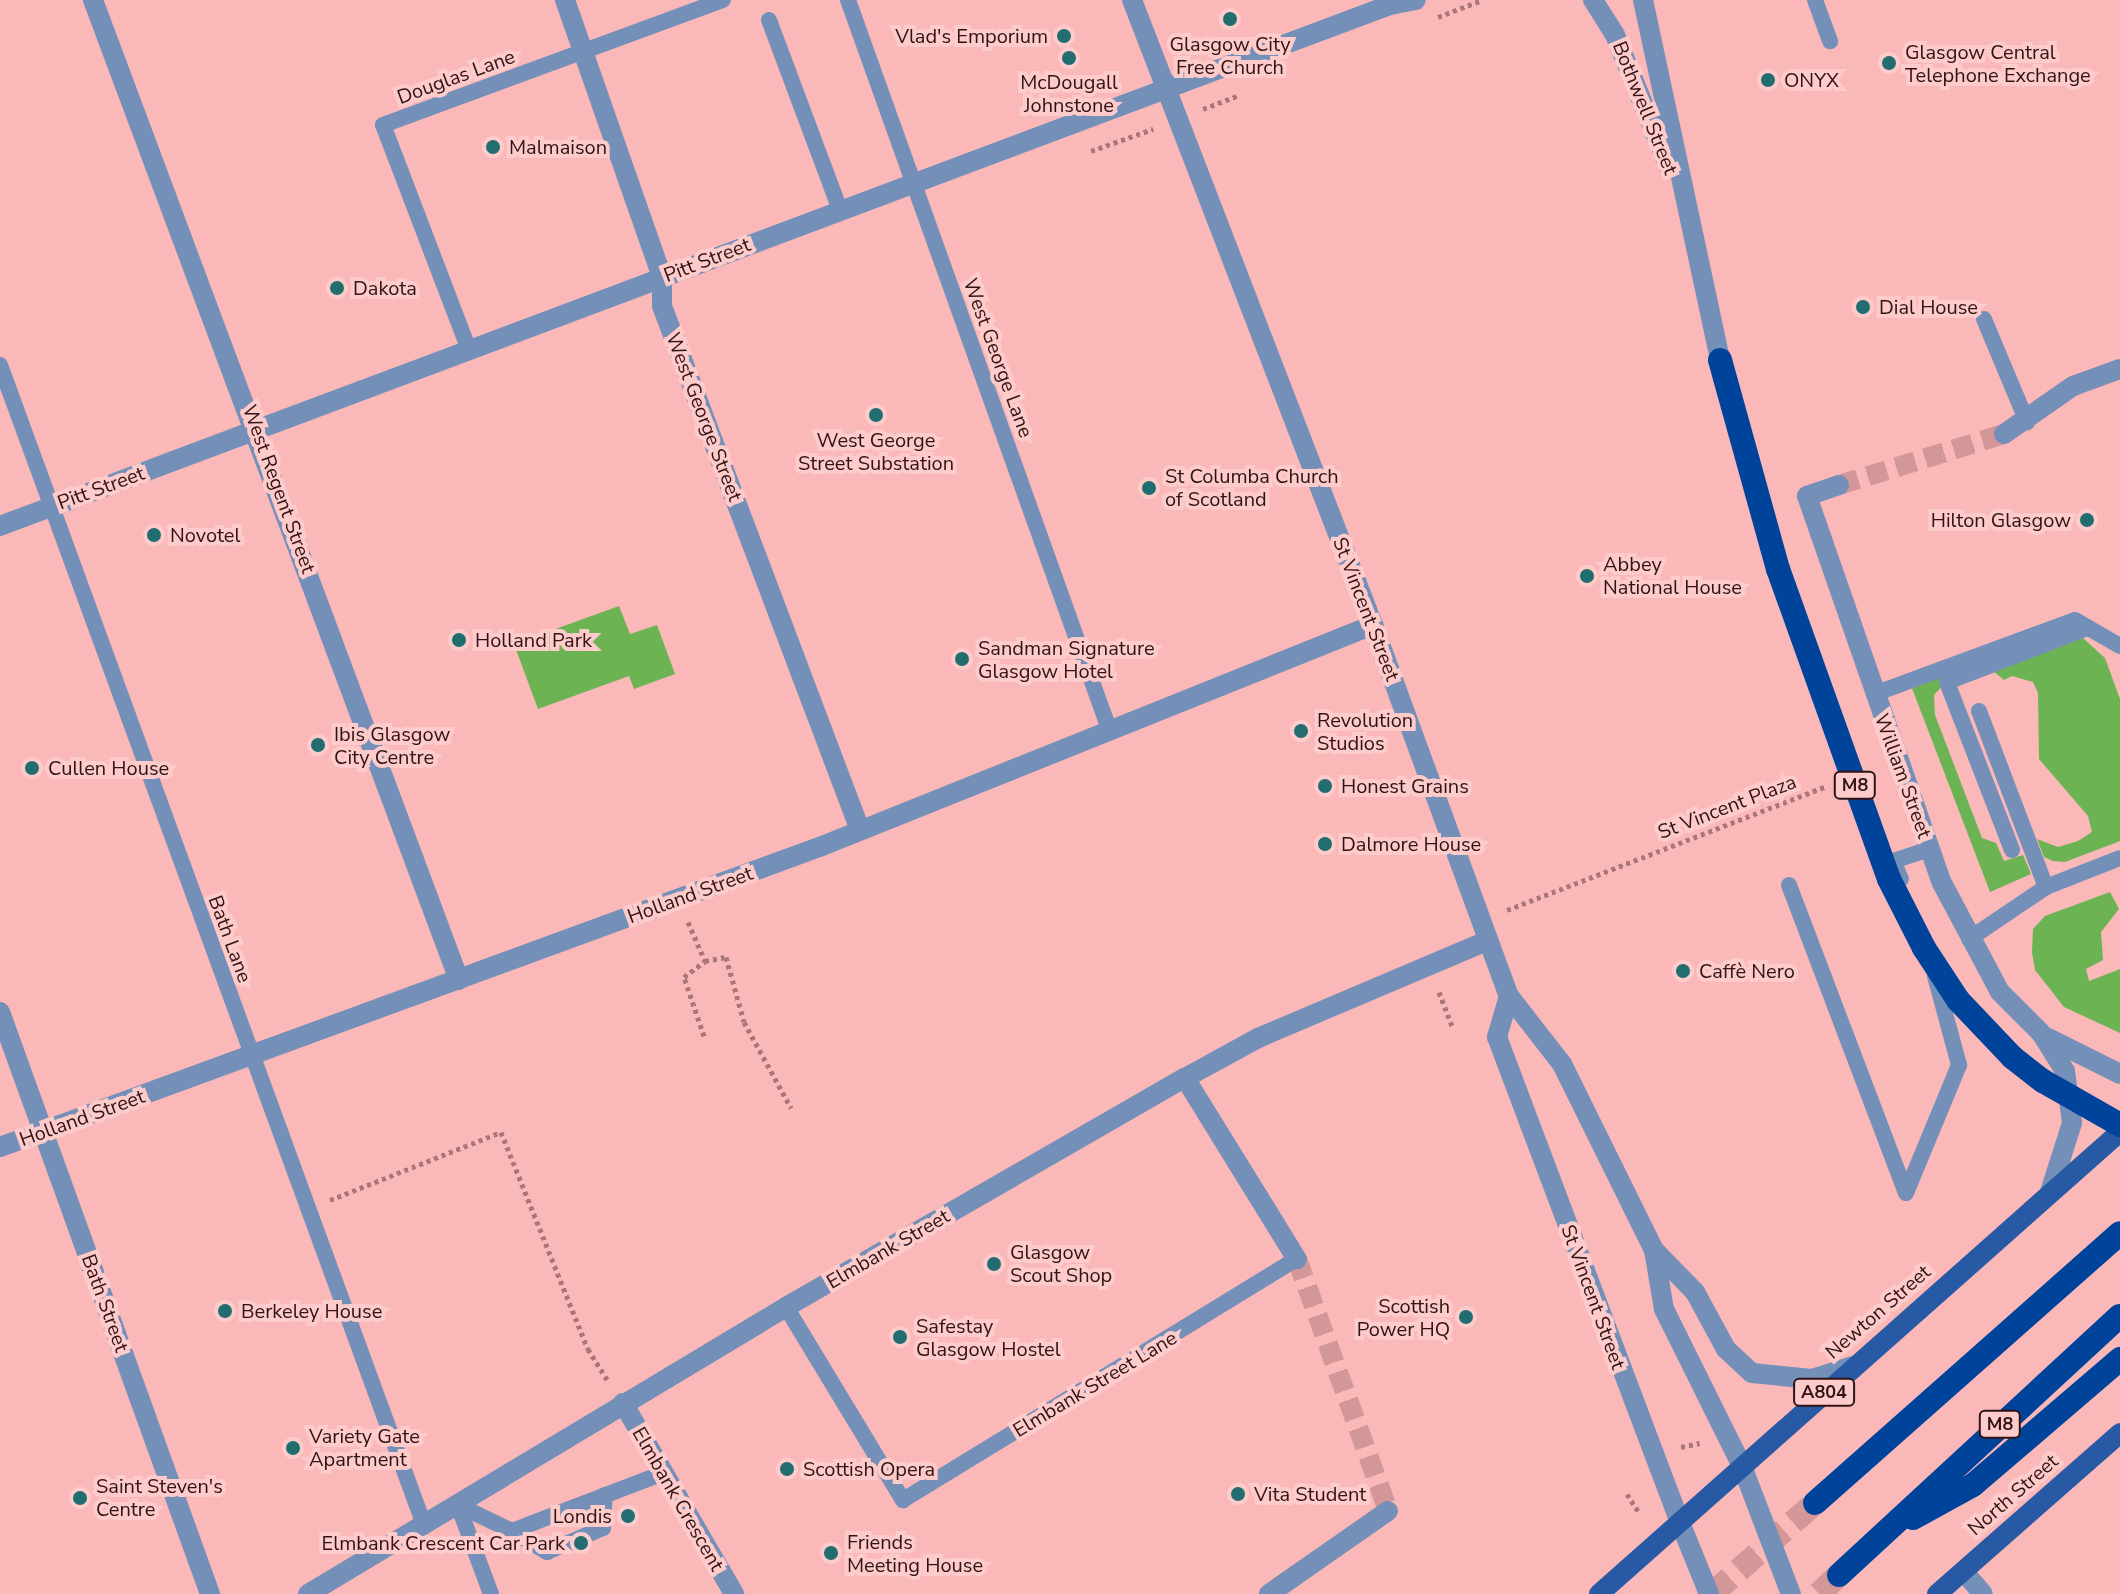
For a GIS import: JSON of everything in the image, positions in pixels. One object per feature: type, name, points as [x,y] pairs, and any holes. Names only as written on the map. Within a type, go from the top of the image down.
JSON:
[{"type":"highway","name":"M8","points":[[1720,360],[1778,569],[1889,879],[1924,948],[1958,1000],[2012,1057],[2074,1101],[2120,1125]]},
{"type":"highway","points":[[1815,1503],[2120,1233]]},
{"type":"highway","name":"M8","points":[[1839,1575],[2120,1316]]},
{"type":"highway","points":[[1883,1535],[1973,1485],[2120,1359]]},
{"type":"main road","name":"Newton Street","points":[[1599,1594],[2120,1132]]},
{"type":"main road","name":"North Street","points":[[1937,1594],[2120,1433]]},
{"type":"street","name":"West Regent Street","points":[[93,0],[257,429],[459,980]]},
{"type":"street","name":"West George Street","points":[[565,0],[662,277],[662,306],[860,830]]},
{"type":"street","name":"St Vincent Street","points":[[1132,0],[1373,625],[1509,996],[1562,1064],[1654,1250],[1664,1309],[1752,1486],[1791,1594]]},
{"type":"street","name":"Pitt Street","points":[[0,526],[915,182],[1167,92],[1389,2],[1416,0]]},
{"type":"street","name":"Bothwell Street","points":[[1593,0],[1615,35],[1690,219]]},
{"type":"street","name":"Bothwell Street","points":[[1643,0],[1720,360]]},
{"type":"street","points":[[2004,434],[2027,422],[2073,386],[2120,369]]},
{"type":"street","name":"William Street","points":[[1839,485],[1807,496],[1930,849],[1969,939],[2000,992],[2041,1033],[2065,1071],[2072,1123],[2050,1192]]},
{"type":"street","name":"Holland Street","points":[[0,1147],[679,899],[1373,625]]},
{"type":"street","name":"Elmbank Street","points":[[308,1594],[786,1307],[1185,1078],[1258,1038],[1487,941]]},
{"type":"street","name":"St Vincent Street","points":[[1509,996],[1497,1037],[1709,1594]]},
{"type":"street","name":"Bath Street","points":[[0,1012],[210,1594]]},
{"type":"street","name":"William Street","points":[[2041,1033],[2120,1074]]},
{"type":"street","name":"Elmbank Street Lane","points":[[1185,1078],[1297,1259]]},
{"type":"street","name":"St Vincent Street","points":[[1654,1250],[1695,1292],[1726,1349],[1752,1373],[1812,1379],[1853,1366]]},
{"type":"street","name":"Elmbank Crescent","points":[[623,1403],[734,1594]]},
{"type":"street","points":[[1269,1594],[1388,1511]]},
{"type":"street","points":[[1963,1571],[1983,1594]]},
{"type":"lane","name":"Douglas Lane","points":[[469,350],[383,125],[723,0]]},
{"type":"lane","name":"West George Lane","points":[[848,0],[1109,729]]},
{"type":"lane","points":[[1815,0],[1830,41]]},
{"type":"lane","points":[[769,20],[840,210]]},
{"type":"lane","points":[[1984,319],[2027,422]]},
{"type":"lane","name":"Bath Lane","points":[[0,365],[424,1525]]},
{"type":"lane","points":[[1874,694],[2075,620],[2120,646]]},
{"type":"lane","points":[[2012,850],[1947,682],[2088,628]]},
{"type":"lane","points":[[1979,711],[2046,887]]},
{"type":"lane","points":[[1789,885],[1906,1193],[1959,1065],[1922,928],[1893,861],[1930,849]]},
{"type":"lane","points":[[1969,939],[2046,887],[2120,858]]},
{"type":"lane","name":"Elmbank Street Lane","points":[[786,1307],[903,1500],[1297,1259]]},
{"type":"lane","points":[[512,1531],[663,1473]]},
{"type":"lane","points":[[458,1505],[547,1552],[603,1528],[605,1495]]},
{"type":"lane","points":[[458,1505],[491,1594]]},
{"type":"path","name":"St Vincent Plaza","points":[[1480,921],[1840,781]]},
{"type":"path","points":[[679,899],[705,961]]},
{"type":"path","points":[[704,1036],[684,977],[705,961],[726,957],[744,1022],[791,1108]]},
{"type":"path","points":[[1447,1011],[1453,1028]]},
{"type":"path","points":[[308,1210],[501,1132],[600,1369]]},
{"type":"path","points":[[1627,1494],[1640,1514]]},
{"type":"green space","points":[[619,606],[630,634],[657,625],[675,674],[634,689],[629,676],[538,709],[514,644]]},
{"type":"green space","points":[[2083,638],[2105,658],[2120,699],[2120,841],[2065,862],[2053,861],[2044,857],[2037,839],[2058,847],[2078,841],[2092,832],[2088,816],[2039,759],[2038,693],[2033,682],[2012,676],[2004,680],[1993,671]]},
{"type":"green space","points":[[1963,663],[1934,695],[1935,715],[1982,838],[1996,843],[2004,861],[2023,855],[2031,874],[1990,892],[1910,683]]},
{"type":"green space","points":[[2110,892],[2119,909],[2101,932],[2103,960],[2086,969],[2089,981],[2120,969],[2120,1033],[2064,1007],[2035,970],[2032,952],[2033,929],[2045,916]]},
{"type":"tunnel","points":[[1839,485],[2004,434]]},
{"type":"tunnel","points":[[1297,1259],[1388,1511]]},
{"type":"tunnel","points":[[1712,1594],[1815,1503]]},
{"type":"tunnel","points":[[1819,1594],[1839,1575]]},
{"type":"place","name":"Glasgow City Free Church","points":[[1230,19]]},
{"type":"place","name":"Vlad's Emporium","points":[[1064,36]]},
{"type":"place","name":"McDougall Johnstone","points":[[1069,58]]},
{"type":"place","name":"Glasgow Central Telephone Exchange","points":[[1889,63]]},
{"type":"place","name":"ONYX","points":[[1768,80]]},
{"type":"place","name":"Malmaison","points":[[493,147]]},
{"type":"place","name":"Dakota","points":[[337,288]]},
{"type":"place","name":"Dial House","points":[[1863,307]]},
{"type":"place","name":"West George Street Substation","points":[[876,415]]},
{"type":"place","name":"St Columba Church of Scotland","points":[[1149,488]]},
{"type":"place","name":"Hilton Glasgow","points":[[2087,520]]},
{"type":"place","name":"Novotel","points":[[154,535]]},
{"type":"place","name":"Abbey National House","points":[[1587,576]]},
{"type":"place","name":"Holland Park","points":[[459,640]]},
{"type":"place","name":"Sandman Signature Glasgow Hotel","points":[[962,659]]},
{"type":"place","name":"Revolution Studios","points":[[1301,731]]},
{"type":"place","name":"Ibis Glasgow City Centre","points":[[318,745]]},
{"type":"place","name":"Cullen House","points":[[32,768]]},
{"type":"place","name":"Honest Grains","points":[[1325,786]]},
{"type":"place","name":"Dalmore House","points":[[1325,844]]},
{"type":"place","name":"Caffè Nero","points":[[1683,971]]},
{"type":"place","name":"Glasgow Scout Shop","points":[[994,1264]]},
{"type":"place","name":"Berkeley House","points":[[225,1311]]},
{"type":"place","name":"Scottish Power HQ","points":[[1466,1317]]},
{"type":"place","name":"Safestay Glasgow Hostel","points":[[900,1337]]},
{"type":"place","name":"Variety Gate Apartment","points":[[293,1448]]},
{"type":"place","name":"Scottish Opera","points":[[787,1469]]},
{"type":"place","name":"Vita Student","points":[[1238,1494]]},
{"type":"place","name":"Saint Steven's Centre","points":[[80,1498]]},
{"type":"place","name":"Londis","points":[[628,1516]]},
{"type":"place","name":"Elmbank Crescent Car Park","points":[[581,1543]]},
{"type":"place","name":"Friends Meeting House","points":[[831,1553]]}]
